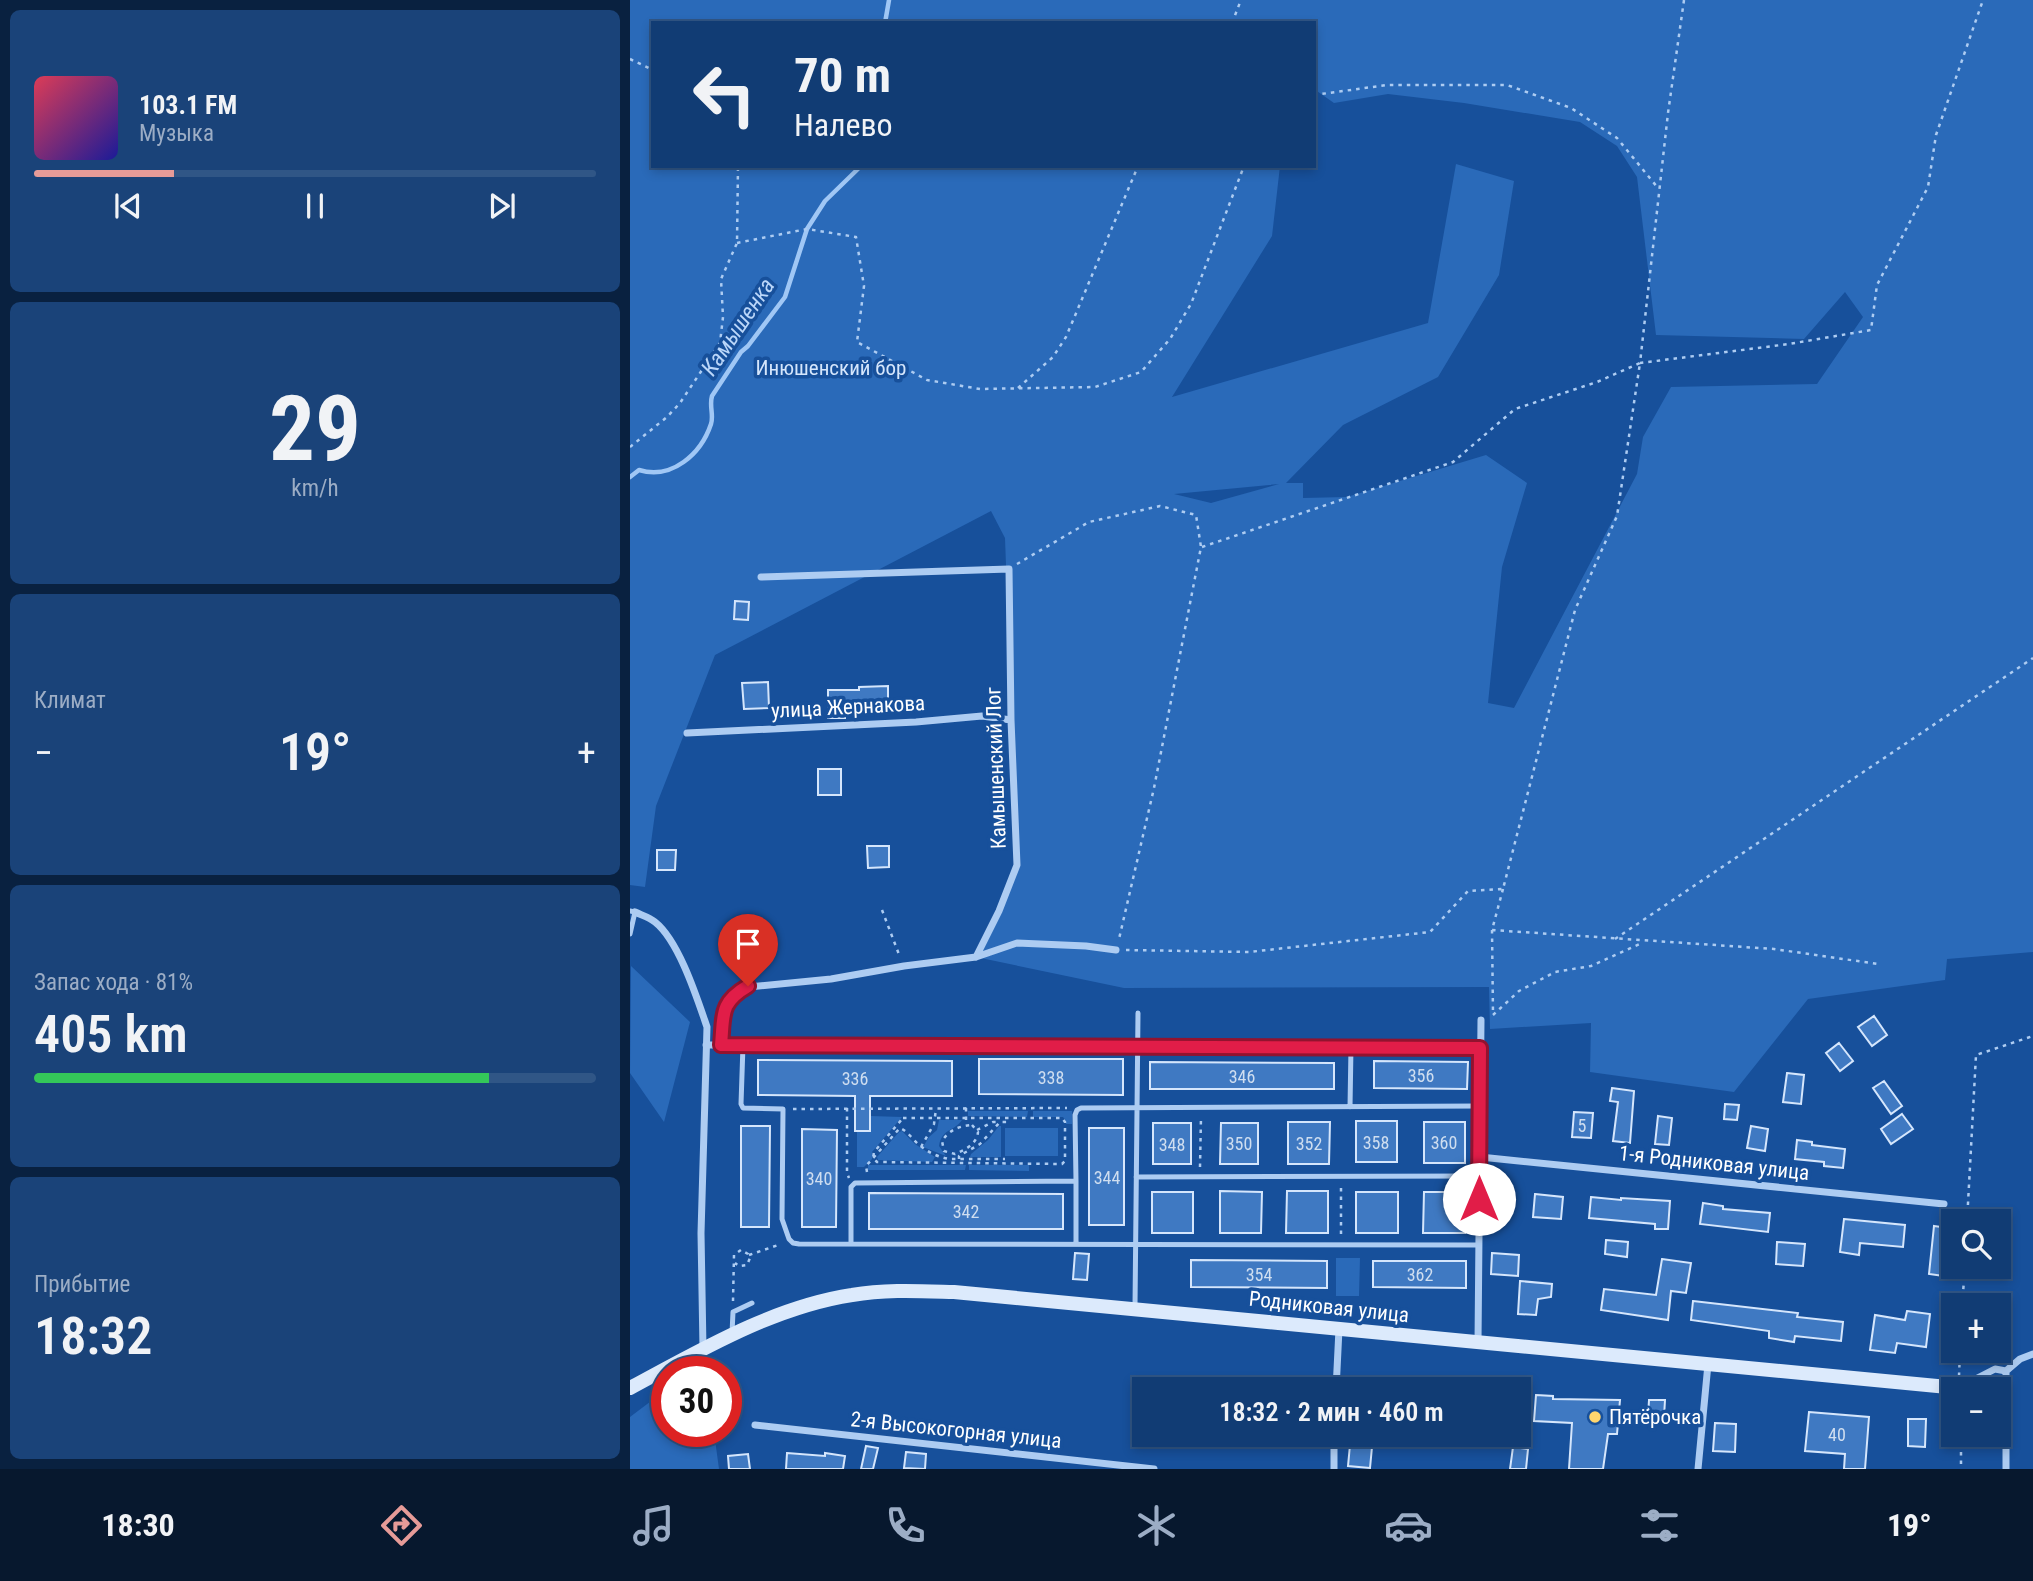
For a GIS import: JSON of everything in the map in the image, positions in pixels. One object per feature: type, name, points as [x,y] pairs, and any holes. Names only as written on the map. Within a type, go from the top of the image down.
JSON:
[{"type":"street","points":[[761,577],[1009,569]]},
{"type":"street","name":"Камышенский Лог","points":[[976,957],[999,911],[1017,865],[1009,569]]},
{"type":"street","name":"улица Жернакова","points":[[687,733],[916,722],[982,716],[1011,720]]},
{"type":"street","points":[[632,911],[655,921],[669,938],[697,998],[707,1027],[701,1233],[703,1349]]},
{"type":"street","points":[[706,1045],[721,1045],[725,1005],[734,994],[748,986],[831,979],[976,957],[1017,943],[1116,950]]},
{"type":"street","points":[[1478,1343],[1480,1020]]},
{"type":"street","name":"1-я Родниковая улица","points":[[1480,1157],[1944,1204]]},
{"type":"street","name":"Родниковая улица","points":[[630,1388],[703,1349],[795,1309],[852,1295],[898,1291],[954,1292],[1941,1386]]},
{"type":"street","points":[[1337,1377],[1339,1329]]},
{"type":"street","points":[[2006,1469],[2007,1371],[2021,1359],[2033,1354]]},
{"type":"street","points":[[1698,1469],[1708,1364]]},
{"type":"street","points":[[1979,1377],[1995,1369],[2007,1371]]},
{"type":"street","name":"2-я Высокогорная улица","points":[[755,1425],[1154,1469]]},
{"type":"street","points":[[1334,1447],[1334,1469]]},
{"type":"lane","points":[[630,934],[632,911]]},
{"type":"lane","points":[[1135,1310],[1138,1013]]},
{"type":"lane","points":[[721,1045],[1480,1048]]},
{"type":"lane","points":[[743,1045],[743,1108],[783,1109],[782,1219],[789,1239],[799,1244],[1479,1245]]},
{"type":"lane","points":[[1350,1107],[1351,1047]]},
{"type":"lane","points":[[1076,1244],[1075,1115],[1081,1108],[1480,1106]]},
{"type":"lane","points":[[1136,1177],[1479,1176]]},
{"type":"lane","points":[[851,1244],[852,1184],[1076,1181]]},
{"type":"lane","points":[[732,1336],[733,1312],[752,1303]]},
{"type":"path","points":[[1233,21],[1241,0]]},
{"type":"path","points":[[1645,941],[1591,966],[1555,972],[1519,991],[1493,1015],[1492,930],[1575,610],[1617,516],[1640,363],[1684,0]]},
{"type":"path","points":[[1201,547],[1453,462],[1515,409],[1597,383],[1640,363],[1789,344],[1871,330],[1877,285],[1927,187],[1936,135],[1983,0]]},
{"type":"path","points":[[630,59],[651,69]]},
{"type":"path","points":[[1316,95],[1387,85],[1507,85],[1572,108],[1617,138],[1659,189]]},
{"type":"path","points":[[630,447],[680,403],[720,343],[723,317],[721,279],[737,243],[738,168]]},
{"type":"path","points":[[1018,388],[1060,348],[1078,312],[1137,168]]},
{"type":"path","points":[[737,243],[807,229],[856,237],[864,286],[857,342],[927,380],[980,389],[1095,387],[1141,372],[1170,339],[1191,304],[1243,168]]},
{"type":"path","points":[[1009,569],[1088,522],[1160,506],[1196,515],[1201,547],[1154,788],[1116,950],[1249,952],[1430,932],[1468,891],[1503,890]]},
{"type":"path","points":[[1615,939],[2033,658]]},
{"type":"path","points":[[883,910],[904,966]]},
{"type":"path","points":[[1492,930],[1774,949],[1878,964]]},
{"type":"path","points":[[1968,1209],[1976,1055],[2033,1036]]},
{"type":"path","points":[[847,1108],[847,1173],[852,1184]]},
{"type":"path","points":[[921,1147],[934,1124],[936,1108]]},
{"type":"path","points":[[966,1108],[966,1125]]},
{"type":"path","points":[[1030,1108],[1030,1118]]},
{"type":"path","points":[[1200,1177],[1201,1108]]},
{"type":"path","points":[[783,1109],[1077,1110]]},
{"type":"path","points":[[873,1158],[874,1152],[904,1118],[1062,1118],[1065,1122],[1064,1163],[968,1161],[948,1153],[942,1146],[946,1136],[955,1129],[972,1125],[977,1130],[977,1137],[959,1156]]},
{"type":"path","points":[[977,1130],[993,1122],[1007,1122]]},
{"type":"path","points":[[867,1173],[866,1166],[900,1128],[910,1134],[921,1147],[940,1157],[959,1156],[980,1144],[1000,1122]]},
{"type":"path","points":[[873,1158],[881,1163],[1005,1159]]},
{"type":"path","points":[[968,1161],[968,1172]]},
{"type":"path","points":[[1030,1164],[1030,1172]]},
{"type":"path","points":[[1341,1176],[1341,1244]]},
{"type":"path","points":[[749,1255],[777,1245]]},
{"type":"path","points":[[733,1291],[734,1259],[737,1252],[745,1251],[749,1255],[747,1265],[738,1266],[735,1263]]},
{"type":"path","points":[[1961,1447],[1961,1469]]},
{"type":"green space","name":"Инюшенский бор","points":[[630,0],[2033,0],[2033,952],[1947,959],[1945,980],[1808,999],[1734,1092],[1590,1072],[1591,1023],[1490,1029],[1489,987],[1124,988],[976,957],[1017,865],[1005,538],[991,511],[715,655],[656,806],[645,887],[630,885]],"holes":[[[651,21],[1316,21],[1316,90],[1334,103],[1388,94],[1464,103],[1580,122],[1617,146],[1637,177],[1656,335],[1804,339],[1845,292],[1863,317],[1817,384],[1671,387],[1643,437],[1637,474],[1514,708],[1488,703],[1502,567],[1527,483],[1486,455],[1347,497],[1303,498],[1303,483],[1286,483],[1343,425],[1438,377],[1499,275],[1514,181],[1456,164],[1428,323],[1172,397],[1272,236],[1280,168],[651,168]],[[1279,484],[1211,503],[1174,494]]]},
{"type":"green space","points":[[631,966],[690,1022],[664,1122],[630,1073]]},
{"type":"green space","points":[[968,1111],[1028,1111],[1027,1117],[968,1116]]},
{"type":"green space","points":[[1033,1111],[1072,1111],[1072,1124],[1066,1124],[1063,1117],[1033,1117]]},
{"type":"green space","points":[[870,1116],[902,1117],[872,1152],[872,1159],[864,1167],[857,1167],[857,1131],[870,1131]]},
{"type":"green space","points":[[939,1120],[962,1120],[945,1133],[941,1140],[939,1146],[946,1156],[923,1147],[937,1130]]},
{"type":"green space","points":[[999,1126],[1001,1157],[970,1157],[988,1140]]},
{"type":"green space","points":[[1005,1128],[1058,1128],[1058,1156],[1005,1156]]},
{"type":"green space","points":[[902,1131],[915,1144],[935,1157],[932,1162],[878,1160],[877,1157]]},
{"type":"green space","points":[[868,1165],[966,1165],[965,1170],[868,1170]]},
{"type":"green space","points":[[969,1165],[1029,1165],[1029,1171],[969,1170]]},
{"type":"green space","points":[[1336,1258],[1360,1258],[1359,1296],[1336,1296]]},
{"type":"green space","points":[[651,1401],[651,1447],[716,1447],[719,1469],[630,1469],[630,1417]]},
{"type":"building","points":[[735,601],[749,602],[748,620],[734,619]]},
{"type":"building","points":[[768,682],[769,708],[744,709],[742,683]]},
{"type":"building","points":[[888,686],[888,713],[845,714],[845,718],[828,718],[828,690]]},
{"type":"building","points":[[818,769],[841,769],[841,795],[818,795]]},
{"type":"building","points":[[867,846],[889,846],[889,867],[868,868]]},
{"type":"building","points":[[657,850],[676,850],[675,870],[657,870]]},
{"type":"building","points":[[1874,1016],[1887,1035],[1872,1046],[1858,1027]]},
{"type":"building","points":[[1839,1043],[1853,1061],[1840,1071],[1826,1053]]},
{"type":"building","points":[[979,1059],[1123,1059],[1123,1095],[979,1094]]},
{"type":"building","points":[[758,1060],[952,1061],[952,1096],[870,1096],[870,1131],[855,1131],[855,1096],[758,1095]]},
{"type":"building","points":[[1374,1061],[1468,1062],[1467,1089],[1374,1088]]},
{"type":"building","points":[[1150,1062],[1334,1063],[1334,1089],[1150,1089]]},
{"type":"building","points":[[1787,1073],[1804,1075],[1801,1104],[1783,1102]]},
{"type":"building","points":[[1884,1081],[1902,1106],[1891,1114],[1873,1088]]},
{"type":"building","points":[[1612,1088],[1634,1091],[1630,1143],[1613,1141],[1618,1102],[1610,1101]]},
{"type":"building","points":[[1725,1104],[1739,1105],[1737,1120],[1724,1119]]},
{"type":"building","points":[[1574,1112],[1593,1113],[1591,1138],[1572,1137]]},
{"type":"building","points":[[1902,1114],[1913,1129],[1891,1144],[1881,1129]]},
{"type":"building","points":[[1658,1116],[1672,1118],[1669,1145],[1655,1144]]},
{"type":"building","points":[[1356,1121],[1397,1121],[1397,1162],[1356,1162]]},
{"type":"building","points":[[1288,1122],[1330,1122],[1329,1164],[1288,1164]]},
{"type":"building","points":[[1424,1122],[1465,1122],[1465,1163],[1424,1163]]},
{"type":"building","points":[[1153,1123],[1191,1123],[1191,1164],[1153,1164]]},
{"type":"building","points":[[1221,1123],[1258,1123],[1258,1164],[1220,1164]]},
{"type":"building","points":[[741,1126],[770,1126],[769,1227],[741,1227]]},
{"type":"building","points":[[1751,1126],[1768,1129],[1765,1151],[1747,1148]]},
{"type":"building","points":[[1089,1128],[1124,1128],[1124,1225],[1089,1225]]},
{"type":"building","points":[[802,1129],[837,1130],[836,1227],[802,1227]]},
{"type":"building","points":[[1797,1140],[1812,1142],[1812,1145],[1845,1149],[1843,1168],[1824,1166],[1824,1162],[1795,1159]]},
{"type":"building","points":[[1220,1191],[1262,1192],[1261,1233],[1220,1233]]},
{"type":"building","points":[[1287,1191],[1328,1191],[1328,1233],[1286,1233]]},
{"type":"building","points":[[1152,1192],[1193,1192],[1193,1233],[1152,1233]]},
{"type":"building","points":[[1356,1192],[1398,1192],[1398,1233],[1356,1233]]},
{"type":"building","points":[[1424,1192],[1465,1192],[1465,1233],[1423,1233]]},
{"type":"building","points":[[869,1193],[1063,1194],[1063,1229],[869,1229]]},
{"type":"building","points":[[1535,1194],[1563,1197],[1561,1219],[1533,1217]]},
{"type":"building","points":[[1591,1197],[1670,1201],[1668,1229],[1655,1229],[1655,1224],[1589,1218]]},
{"type":"building","points":[[1703,1203],[1723,1206],[1723,1209],[1770,1213],[1768,1232],[1700,1224]]},
{"type":"building","points":[[1844,1219],[1905,1225],[1903,1247],[1860,1243],[1859,1255],[1840,1252]]},
{"type":"building","points":[[1934,1226],[1941,1227],[1941,1276],[1929,1274]]},
{"type":"building","points":[[1606,1240],[1628,1242],[1627,1257],[1605,1254]]},
{"type":"building","points":[[1777,1242],[1805,1244],[1803,1266],[1776,1264]]},
{"type":"building","points":[[1075,1253],[1089,1254],[1087,1280],[1073,1279]]},
{"type":"building","points":[[1492,1253],[1519,1255],[1518,1276],[1491,1274]]},
{"type":"building","points":[[1662,1259],[1691,1263],[1686,1293],[1671,1291],[1668,1320],[1601,1310],[1604,1289],[1656,1295]]},
{"type":"building","points":[[1191,1260],[1327,1261],[1327,1288],[1191,1287]]},
{"type":"building","points":[[1373,1261],[1466,1261],[1466,1288],[1373,1287]]},
{"type":"building","points":[[1520,1281],[1552,1284],[1551,1297],[1538,1299],[1536,1315],[1518,1314]]},
{"type":"building","points":[[1693,1301],[1798,1313],[1797,1317],[1843,1322],[1841,1341],[1795,1336],[1794,1342],[1769,1338],[1769,1331],[1691,1320]]},
{"type":"building","points":[[1907,1311],[1930,1314],[1926,1347],[1897,1343],[1895,1353],[1870,1350],[1875,1315],[1905,1320]]},
{"type":"building","name":"Пятёрочка","points":[[1536,1395],[1553,1396],[1553,1399],[1620,1400],[1617,1434],[1608,1434],[1603,1469],[1569,1469],[1572,1423],[1534,1421]]},
{"type":"building","points":[[1649,1400],[1665,1400],[1664,1417],[1648,1417]]},
{"type":"building","points":[[1809,1412],[1869,1417],[1865,1469],[1844,1469],[1845,1454],[1805,1451]]},
{"type":"building","points":[[1908,1419],[1926,1419],[1925,1447],[1908,1446]]},
{"type":"building","points":[[1715,1423],[1736,1424],[1735,1452],[1713,1451]]},
{"type":"building","points":[[866,1446],[878,1448],[873,1469],[861,1469]]},
{"type":"building","points":[[1350,1447],[1372,1447],[1370,1468],[1348,1466]]},
{"type":"building","points":[[1513,1447],[1528,1449],[1526,1469],[1510,1469]]},
{"type":"building","points":[[906,1452],[926,1454],[925,1469],[904,1468]]},
{"type":"building","points":[[787,1453],[845,1456],[843,1469],[786,1469]]},
{"type":"building","points":[[748,1454],[750,1469],[729,1469],[728,1456]]},
{"type":"waterway","name":"Камышенка","points":[[885,21],[889,0]]},
{"type":"waterway","name":"Камышенка","points":[[630,477],[639,470],[651,472],[674,468],[684,462],[700,445],[711,424],[712,396],[741,352],[785,297],[807,229],[825,201],[859,168]]},
{"type":"place","name":"Пятёрочка","points":[[1595,1417]]},
{"type":"route","points":[[748,986],[734,994],[725,1005],[721,1045],[1480,1048],[1479,1199]]}]
